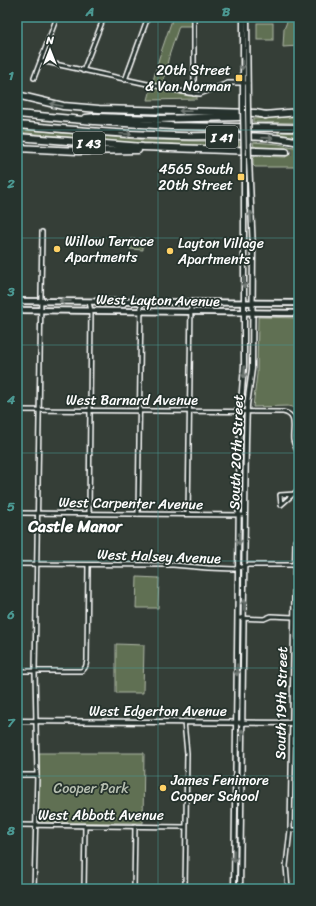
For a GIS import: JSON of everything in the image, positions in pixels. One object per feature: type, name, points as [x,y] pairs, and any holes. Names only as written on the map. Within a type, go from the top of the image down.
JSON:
[{"type":"highway","points":[[17,95],[63,106],[99,109],[249,113],[266,115]]},
{"type":"highway","name":"I 43","points":[[76,119],[96,117],[180,118],[266,115],[299,112]]},
{"type":"highway","name":"I 41","points":[[17,114],[171,126],[299,128]]},
{"type":"highway","name":"I 41","points":[[17,125],[106,133],[268,138],[299,142]]},
{"type":"highway","name":"I 43","points":[[17,137],[89,144],[286,152]]},
{"type":"highway","points":[[17,148],[85,151],[159,151],[162,148]]},
{"type":"main road","name":"West Layton Avenue","points":[[17,301],[299,303]]},
{"type":"main road","name":"West Layton Avenue","points":[[17,310],[299,313]]},
{"type":"street","points":[[34,78],[57,17]]},
{"type":"street","points":[[84,71],[104,17]]},
{"type":"street","points":[[125,80],[148,17]]},
{"type":"street","points":[[194,17],[194,94]]},
{"type":"street","name":"South 20th Street","points":[[234,889],[241,411],[244,370],[244,186],[246,159],[246,109],[243,17]]},
{"type":"street","name":"South 20th Street","points":[[245,83],[248,17]]},
{"type":"street","points":[[41,62],[194,94],[204,93],[228,83],[245,83]]},
{"type":"street","name":"South 20th Street","points":[[240,889],[247,411],[252,377],[252,250],[250,186],[246,159]]},
{"type":"street","points":[[244,186],[250,186]]},
{"type":"street","points":[[34,889],[37,775],[36,671],[42,232]]},
{"type":"street","points":[[89,302],[91,310],[89,513]]},
{"type":"street","points":[[138,514],[141,302]]},
{"type":"street","points":[[188,514],[191,303]]},
{"type":"street","name":"West Barnard Avenue","points":[[17,410],[247,411]]},
{"type":"street","points":[[247,411],[283,412],[290,415],[293,419],[294,443],[299,455]]},
{"type":"street","points":[[294,443],[299,443]]},
{"type":"street","points":[[295,494],[280,495],[281,506],[295,494],[299,489]]},
{"type":"street","name":"West Carpenter Avenue","points":[[17,513],[245,515]]},
{"type":"street","name":"South 19th Street","points":[[288,889],[286,866],[290,830],[295,541]]},
{"type":"street","name":"West Halsey Avenue","points":[[17,564],[173,565],[208,568],[299,565]]},
{"type":"street","points":[[17,671],[85,670],[87,660],[88,565]]},
{"type":"street","points":[[238,618],[264,619],[271,616],[294,617]]},
{"type":"street","name":"West Edgerton Avenue","points":[[17,721],[299,723]]},
{"type":"street","points":[[184,722],[187,753],[185,889]]},
{"type":"street","points":[[17,776],[37,775]]},
{"type":"street","name":"West Abbott Avenue","points":[[17,825],[186,827]]},
{"type":"street","points":[[84,889],[85,826]]},
{"type":"street","points":[[134,889],[135,826]]},
{"type":"street","points":[[290,830],[299,830]]},
{"type":"green space","points":[[173,17],[192,17],[192,26],[179,26],[169,56],[161,90],[189,96],[197,96],[197,99],[148,100],[159,58]]},
{"type":"green space","points":[[289,17],[299,17],[299,46],[283,47],[284,29]]},
{"type":"green space","points":[[257,23],[273,23],[273,40],[257,40]]},
{"type":"green space","points":[[299,116],[299,123],[253,122],[253,119]]},
{"type":"green space","points":[[17,129],[146,140],[240,142],[240,147],[119,142],[17,132]]},
{"type":"green space","points":[[278,132],[299,133],[299,137],[278,134]]},
{"type":"green space","points":[[253,142],[278,144],[299,148],[299,167],[255,167],[253,165],[253,156],[286,157],[286,148],[254,147]]},
{"type":"green space","points":[[130,239],[143,240],[143,250],[130,249]]},
{"type":"green space","points":[[258,317],[299,318],[299,409],[288,406],[253,407],[257,374]]},
{"type":"green space","points":[[137,577],[159,578],[158,608],[136,608]]},
{"type":"green space","points":[[116,644],[144,645],[143,693],[116,693]]},
{"type":"green space","name":"Cooper Park","points":[[39,753],[144,753],[143,823],[38,822]]},
{"type":"waterway","points":[[17,28],[20,17]]},
{"type":"tunnel","points":[[286,152],[299,152]]},
{"type":"place","name":"20th Street & Van Norman","points":[[239,78]]},
{"type":"place","name":"4565 South 20th Street","points":[[241,177]]},
{"type":"place","name":"Willow Terrace Apartments","points":[[57,249]]},
{"type":"place","name":"Layton Village Apartments","points":[[170,251]]},
{"type":"place","name":"James Fenimore Cooper School","points":[[163,788]]},
{"type":"district","name":"Castle Manor","points":[[75,526]]}]
